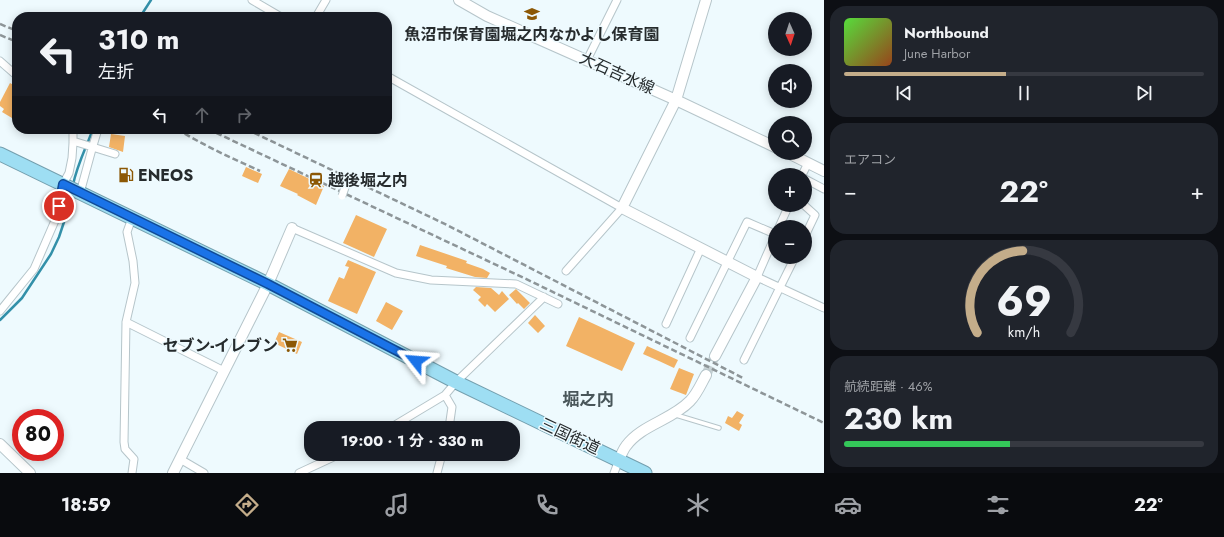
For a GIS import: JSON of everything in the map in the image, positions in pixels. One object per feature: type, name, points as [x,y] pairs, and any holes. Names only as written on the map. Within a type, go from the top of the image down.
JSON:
[{"type":"highway","name":"三国街道","points":[[0,154],[268,284],[456,382],[645,473]]},
{"type":"main road","name":"大石吉水線","points":[[459,0],[487,16],[676,100],[768,144]]},
{"type":"main road","points":[[706,0],[676,100],[622,208],[757,277],[715,356]]},
{"type":"main road","points":[[802,160],[824,171]]},
{"type":"main road","points":[[173,473],[268,284],[292,228]]},
{"type":"main road","points":[[619,460],[625,447],[637,434],[673,414],[689,402],[706,374]]},
{"type":"main road","points":[[0,444],[30,473]]},
{"type":"street","points":[[252,0],[272,12]]},
{"type":"street","points":[[319,12],[326,0]]},
{"type":"street","points":[[587,60],[617,0]]},
{"type":"street","points":[[0,61],[12,72]]},
{"type":"street","points":[[392,79],[622,208],[566,271]]},
{"type":"street","points":[[0,311],[34,268],[57,216],[63,184],[69,173],[73,134]]},
{"type":"street","points":[[80,192],[96,134]]},
{"type":"street","points":[[73,141],[115,154]]},
{"type":"street","points":[[806,168],[808,163]]},
{"type":"street","points":[[342,196],[348,179]]},
{"type":"street","points":[[812,182],[823,188]]},
{"type":"street","points":[[812,212],[815,215],[812,221]]},
{"type":"street","points":[[132,218],[127,232],[133,261],[135,283],[126,322],[124,442],[125,449],[134,459],[132,473]]},
{"type":"street","points":[[690,338],[747,222],[768,232]]},
{"type":"street","points":[[292,228],[396,272],[431,280],[516,284],[558,304]]},
{"type":"street","points":[[666,324],[700,248]]},
{"type":"street","points":[[768,251],[757,277],[824,308]]},
{"type":"street","points":[[744,360],[792,264]]},
{"type":"street","points":[[402,421],[445,395],[456,382],[544,297]]},
{"type":"street","points":[[126,322],[224,371]]},
{"type":"street","points":[[445,395],[452,407],[450,421]]},
{"type":"street","points":[[180,459],[204,473]]},
{"type":"street","points":[[614,473],[619,460]]},
{"type":"street","points":[[299,473],[325,461]]},
{"type":"street","points":[[437,473],[440,461]]},
{"type":"lane","points":[[673,414],[719,428]]},
{"type":"building","points":[[10,83],[12,84],[12,118],[2,112],[4,109],[0,106],[0,102]]},
{"type":"building","points":[[111,134],[125,136],[123,152],[109,147]]},
{"type":"building","points":[[246,167],[262,174],[258,183],[242,176]]},
{"type":"building","points":[[289,169],[324,186],[316,205],[297,195],[298,194],[280,186]]},
{"type":"building","points":[[356,215],[387,229],[374,257],[343,243]]},
{"type":"building","points":[[420,245],[467,261],[466,263],[490,273],[487,278],[475,277],[446,268],[447,266],[416,256]]},
{"type":"building","points":[[348,260],[376,272],[357,314],[328,301],[339,277],[344,279],[349,267],[345,266]]},
{"type":"building","points":[[476,287],[491,288],[499,295],[502,291],[509,299],[495,312],[487,304],[485,307],[478,300],[481,297],[473,290]]},
{"type":"building","points":[[516,289],[530,303],[524,309],[509,295]]},
{"type":"building","points":[[386,302],[403,311],[392,330],[376,321]]},
{"type":"building","points":[[535,315],[545,326],[538,333],[528,323]]},
{"type":"building","points":[[579,317],[635,343],[622,371],[566,346]]},
{"type":"building","points":[[279,332],[302,342],[297,354],[274,343]]},
{"type":"building","points":[[647,346],[678,360],[674,368],[643,354]]},
{"type":"building","points":[[679,368],[694,374],[686,395],[670,389]]},
{"type":"building","points":[[737,411],[744,415],[739,423],[742,425],[739,431],[725,423],[728,416],[732,418]]},
{"type":"waterway","points":[[143,12],[151,0]]},
{"type":"waterway","points":[[73,185],[79,164],[91,134]]},
{"type":"waterway","points":[[0,320],[22,298],[51,254],[59,237],[67,213],[71,194]]},
{"type":"tunnel","points":[[706,375],[715,356]]},
{"type":"railway","points":[[0,24],[12,29]]},
{"type":"railway","points":[[0,35],[12,40]]},
{"type":"railway","points":[[186,134],[217,151],[260,171]]},
{"type":"railway","points":[[219,134],[524,278],[824,423]]},
{"type":"railway","points":[[256,134],[447,225],[743,378]]},
{"type":"place","name":"魚沼市保育園堀之内なかよし保育園","points":[[532,14]]},
{"type":"place","name":"ENEOS","points":[[126,175]]},
{"type":"place","name":"越後堀之内","points":[[316,180]]},
{"type":"place","name":"セブン-イレブン","points":[[290,345]]},
{"type":"district","name":"堀之内","points":[[588,399]]},
{"type":"route","points":[[59,206],[63,184],[268,284],[416,361]]}]
